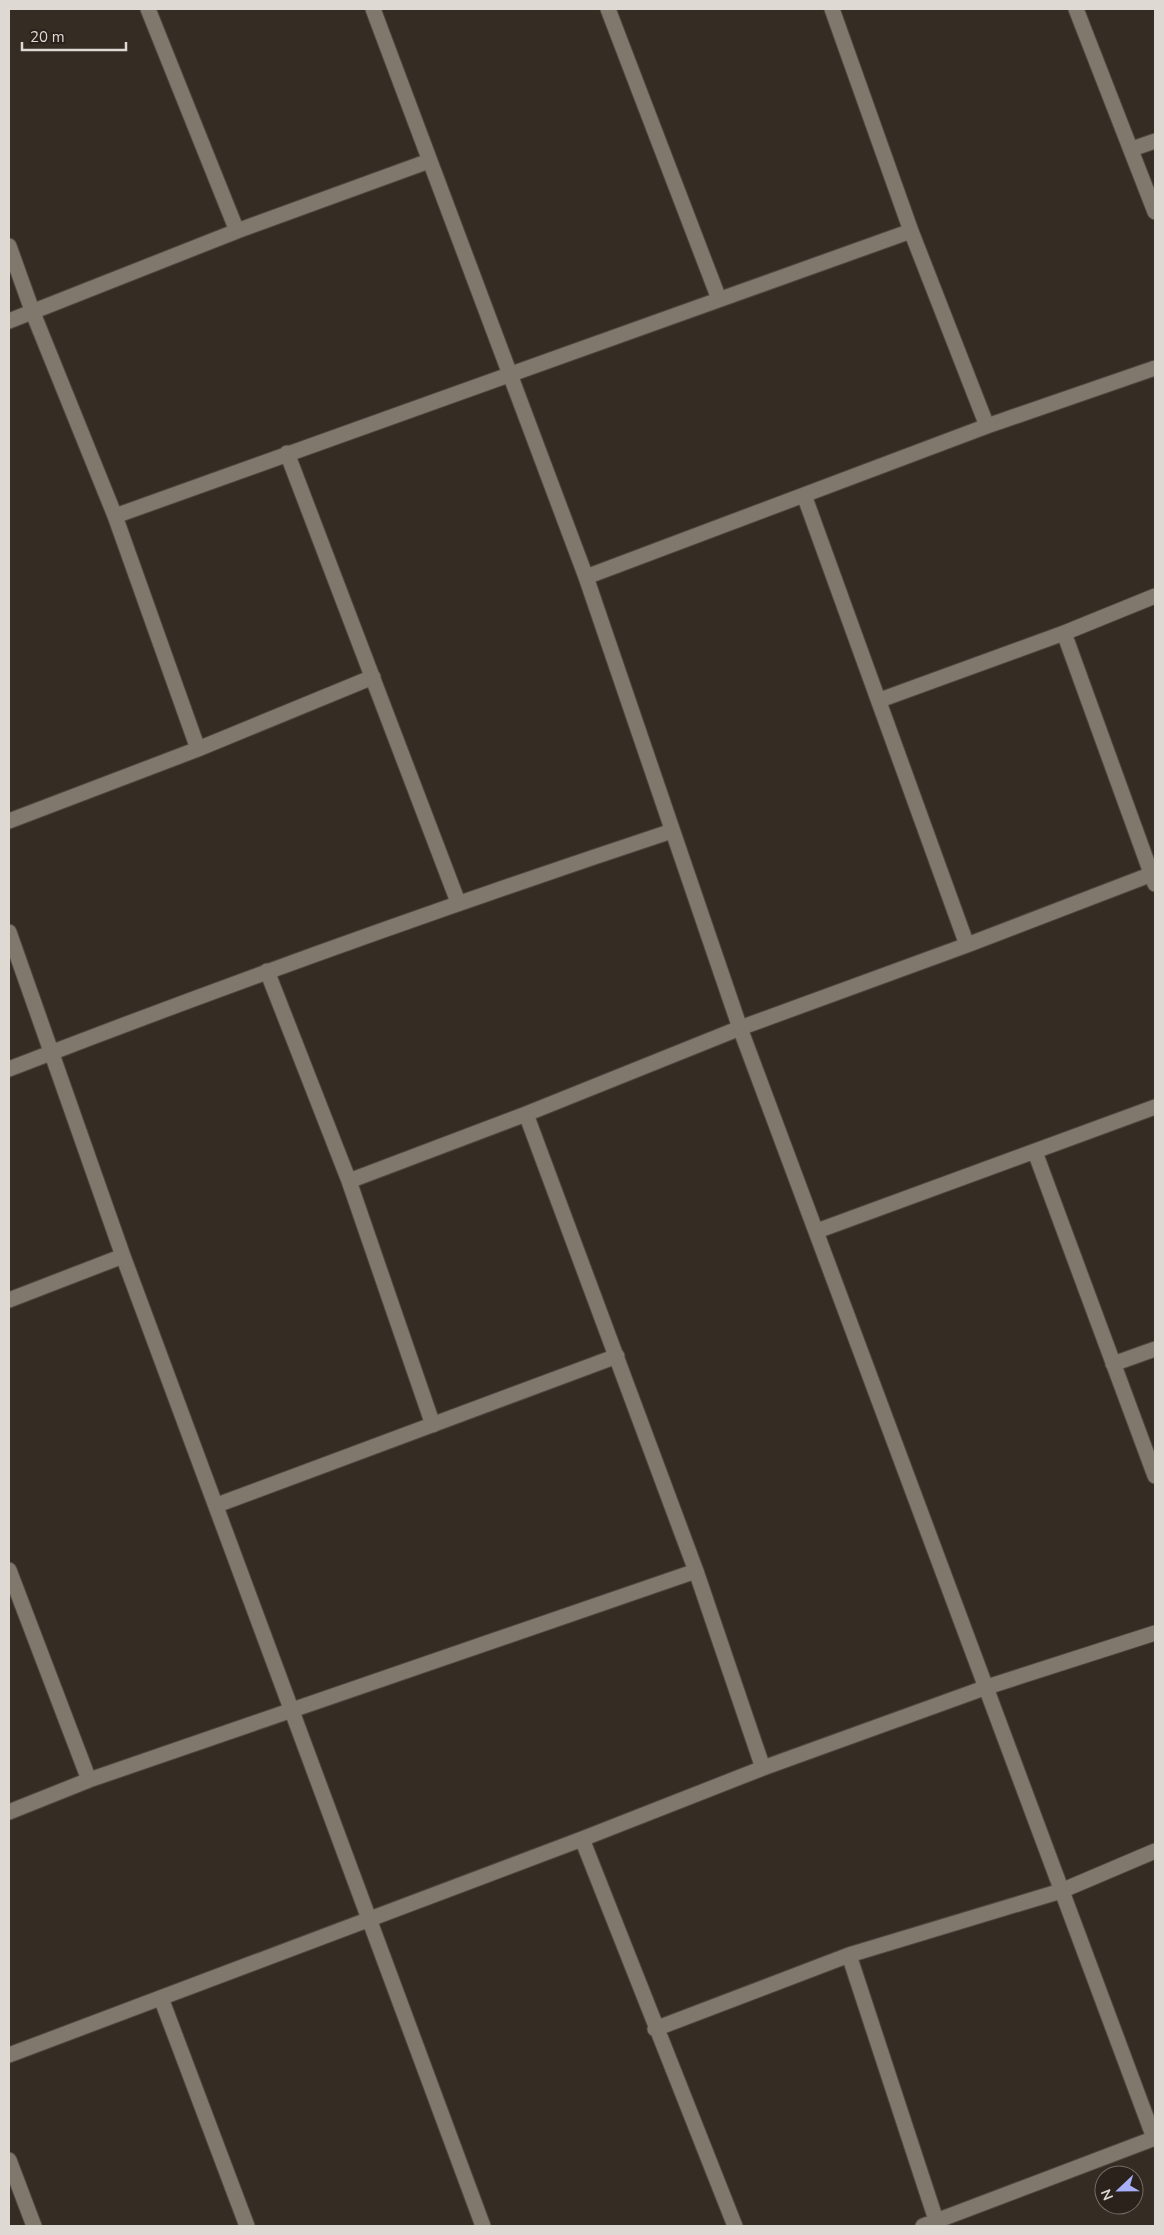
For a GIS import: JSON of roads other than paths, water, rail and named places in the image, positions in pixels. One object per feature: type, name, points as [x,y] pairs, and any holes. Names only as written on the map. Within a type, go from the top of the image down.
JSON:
[{"type":"street","points":[[148,9],[237,231]]},
{"type":"street","points":[[374,9],[429,161],[512,376],[586,577],[740,1028],[1154,2138],[932,2225],[849,1955]]},
{"type":"street","points":[[608,9],[719,300]]},
{"type":"street","points":[[832,9],[911,231],[987,426]]},
{"type":"street","points":[[1076,9],[1155,212]]},
{"type":"street","points":[[1132,149],[1155,141]]},
{"type":"street","points":[[9,321],[237,231],[429,161]]},
{"type":"street","points":[[115,516],[287,453],[512,376],[911,231]]},
{"type":"street","points":[[9,246],[33,312],[115,516],[198,750]]},
{"type":"street","points":[[586,577],[987,426],[1155,368]]},
{"type":"street","points":[[287,453],[458,902]]},
{"type":"street","points":[[804,495],[880,700],[967,945]]},
{"type":"street","points":[[880,700],[1155,596]]},
{"type":"street","points":[[349,1181],[526,1114],[740,1028],[1154,879],[1064,632]]},
{"type":"street","points":[[9,821],[198,750],[373,677]]},
{"type":"street","points":[[9,1069],[267,971],[458,902],[672,831]]},
{"type":"street","points":[[9,932],[123,1256],[483,2226]]},
{"type":"street","points":[[267,971],[349,1181],[434,1425]]},
{"type":"street","points":[[817,1231],[1155,1107]]},
{"type":"street","points":[[526,1114],[696,1571],[763,1768]]},
{"type":"street","points":[[1035,1152],[1155,1476]]},
{"type":"street","points":[[9,1300],[123,1256]]},
{"type":"street","points":[[1113,1364],[1155,1349]]},
{"type":"street","points":[[217,1505],[617,1356]]},
{"type":"street","points":[[9,1570],[12,1590],[89,1780]]},
{"type":"street","points":[[9,1812],[89,1780],[696,1571]]},
{"type":"street","points":[[9,2055],[582,1839],[763,1768],[987,1687],[1155,1632]]},
{"type":"street","points":[[582,1839],[655,2029],[735,2226]]},
{"type":"street","points":[[655,2029],[849,1955],[1061,1891],[1155,1851]]},
{"type":"street","points":[[160,1998],[248,2226]]},
{"type":"street","points":[[9,2160],[34,2226]]}]
